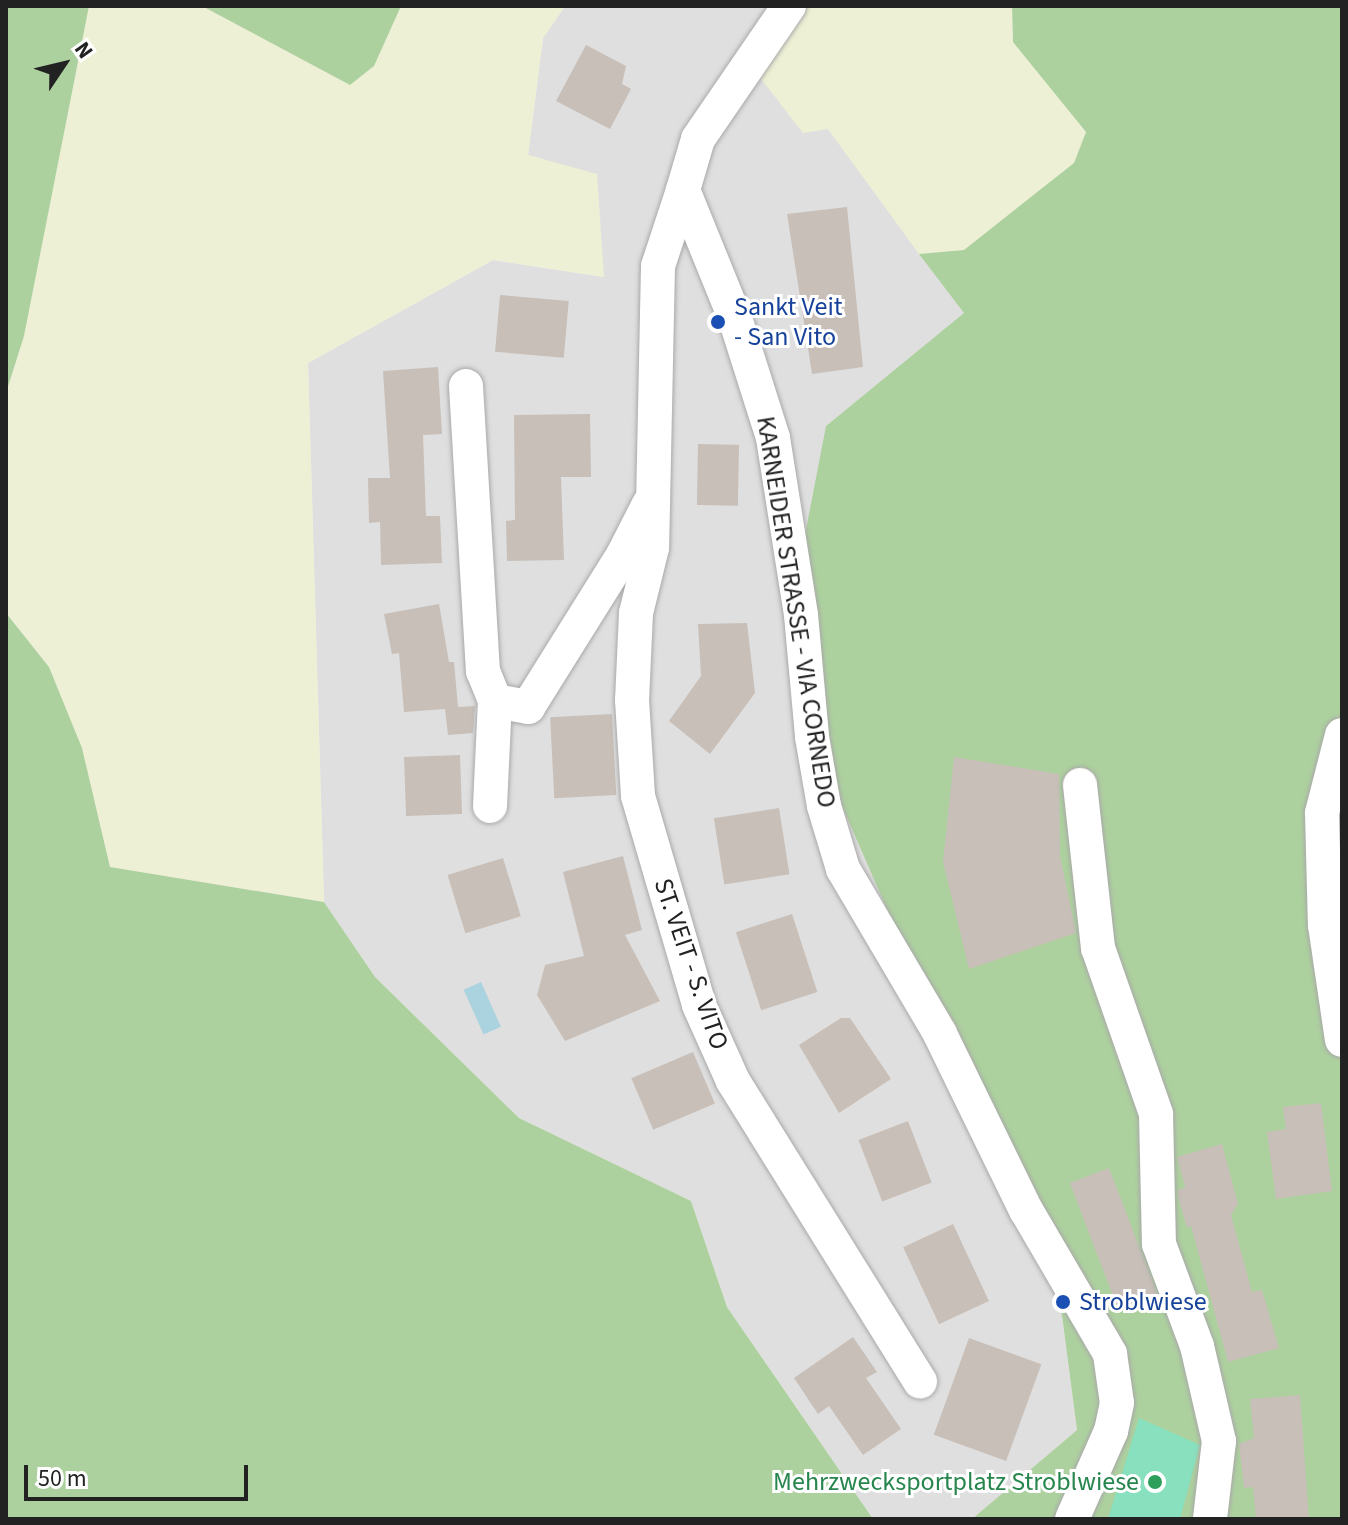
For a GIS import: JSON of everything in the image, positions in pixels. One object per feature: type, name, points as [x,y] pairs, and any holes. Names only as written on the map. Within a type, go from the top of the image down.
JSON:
[{"type":"street","points":[[683,190],[698,139],[789,6]]},
{"type":"street","name":"ST. VEIT - S. VITO","points":[[683,190],[658,266],[652,548],[636,613],[632,700],[638,796],[664,894],[699,1005],[733,1081],[920,1382]]},
{"type":"street","name":"KARNEIDER STRASSE - VIA CORNEDO","points":[[683,190],[735,318],[773,438],[801,615],[812,737],[824,806],[843,869],[940,1034],[1026,1210],[1110,1354],[1117,1403],[1111,1431],[1072,1519]]},
{"type":"street","points":[[466,386],[483,671],[495,701],[490,806]]},
{"type":"street","name":"ST. VEIT - S. VITO","points":[[495,701],[528,707],[623,555],[653,496]]},
{"type":"street","points":[[1342,735],[1322,813],[1325,925],[1342,1040]]},
{"type":"street","points":[[1080,785],[1098,948],[1156,1114],[1159,1244],[1197,1346],[1219,1441],[1210,1519]]},
{"type":"shaded area","points":[[565,6],[807,6],[759,76],[828,129],[965,313],[826,426],[1055,1262],[1077,1430],[972,1519],[873,1519],[727,1307],[691,1201],[519,1118],[375,977],[324,902],[308,363],[493,260],[603,277],[528,155],[543,38]]},
{"type":"green space","points":[[6,6],[89,6],[24,336],[6,393]]},
{"type":"green space","points":[[89,6],[202,6],[350,85],[374,66],[401,6],[565,6],[543,38],[528,155],[597,174],[604,277],[493,260],[308,363],[324,902],[110,867],[82,748],[49,667],[6,612],[6,393],[24,336]]},
{"type":"green space","points":[[202,6],[401,6],[374,66],[350,85]]},
{"type":"green space","points":[[807,6],[1012,6],[1013,42],[1086,132],[1074,163],[964,250],[919,254],[828,129],[803,133],[759,76]]},
{"type":"green space","points":[[1012,6],[1342,6],[1342,1519],[972,1519],[1077,1430],[1055,1262],[950,1054],[812,737],[803,545],[826,426],[964,313],[919,254],[964,250],[1074,163],[1086,132],[1013,42]]},
{"type":"green space","points":[[6,613],[49,667],[82,748],[110,867],[324,902],[375,977],[519,1118],[691,1201],[727,1307],[873,1519],[6,1519]]},
{"type":"green space","name":"Mehrzwecksportplatz Stroblwiese","points":[[1139,1418],[1200,1445],[1180,1519],[1108,1519]]},
{"type":"water","points":[[481,982],[501,1027],[484,1034],[464,990]]},
{"type":"building","points":[[586,45],[626,66],[622,84],[631,89],[610,129],[556,101]]},
{"type":"building","points":[[847,207],[863,367],[812,374],[787,214]]},
{"type":"building","points":[[500,295],[569,301],[564,358],[495,352]]},
{"type":"building","points":[[438,367],[442,434],[423,435],[426,516],[440,516],[442,563],[381,565],[380,522],[369,523],[368,478],[390,478],[383,371]]},
{"type":"building","points":[[590,414],[591,477],[561,477],[564,560],[507,561],[506,521],[515,520],[514,415]]},
{"type":"building","points":[[698,444],[739,445],[738,506],[697,505]]},
{"type":"building","points":[[439,604],[449,662],[454,662],[458,707],[475,706],[473,733],[448,735],[445,709],[404,712],[399,653],[392,654],[384,614]]},
{"type":"building","points":[[747,623],[755,693],[710,754],[669,721],[701,676],[698,624]]},
{"type":"building","points":[[612,714],[616,795],[554,798],[550,717]]},
{"type":"building","points":[[460,755],[462,814],[406,816],[404,757]]},
{"type":"building","points":[[954,757],[1059,774],[1060,856],[1076,933],[969,969],[943,862]]},
{"type":"building","points":[[779,808],[789,874],[724,884],[714,818]]},
{"type":"building","points":[[623,856],[642,930],[625,935],[660,1001],[565,1041],[537,995],[545,965],[584,956],[563,872]]},
{"type":"building","points":[[503,858],[521,916],[465,933],[448,875]]},
{"type":"building","points":[[792,914],[817,992],[761,1010],[736,932]]},
{"type":"building","points":[[841,1018],[850,1018],[891,1079],[839,1113],[799,1045]]},
{"type":"building","points":[[693,1052],[715,1104],[653,1130],[631,1078]]},
{"type":"building","points":[[1321,1103],[1332,1191],[1276,1199],[1267,1132],[1286,1129],[1283,1107]]},
{"type":"building","points":[[908,1121],[932,1183],[882,1202],[859,1140]]},
{"type":"building","points":[[1222,1144],[1238,1204],[1231,1215],[1252,1292],[1262,1290],[1279,1348],[1228,1362],[1191,1226],[1187,1228],[1178,1196],[1178,1190],[1185,1187],[1177,1157]]},
{"type":"building","points":[[1109,1168],[1158,1295],[1119,1310],[1070,1183]]},
{"type":"building","points":[[953,1224],[989,1301],[939,1324],[903,1247]]},
{"type":"building","points":[[853,1337],[877,1372],[866,1378],[901,1429],[863,1455],[829,1406],[818,1414],[794,1378]]},
{"type":"building","points":[[969,1338],[1041,1364],[1006,1461],[934,1435]]},
{"type":"building","points":[[1300,1395],[1309,1519],[1256,1519],[1253,1487],[1244,1488],[1239,1444],[1254,1438],[1250,1399]]},
{"type":"place","name":"Sankt Veit - San Vito","points":[[718,322]]},
{"type":"place","name":"Stroblwiese","points":[[1063,1302]]},
{"type":"place","name":"Mehrzwecksportplatz Stroblwiese","points":[[1155,1482]]}]
